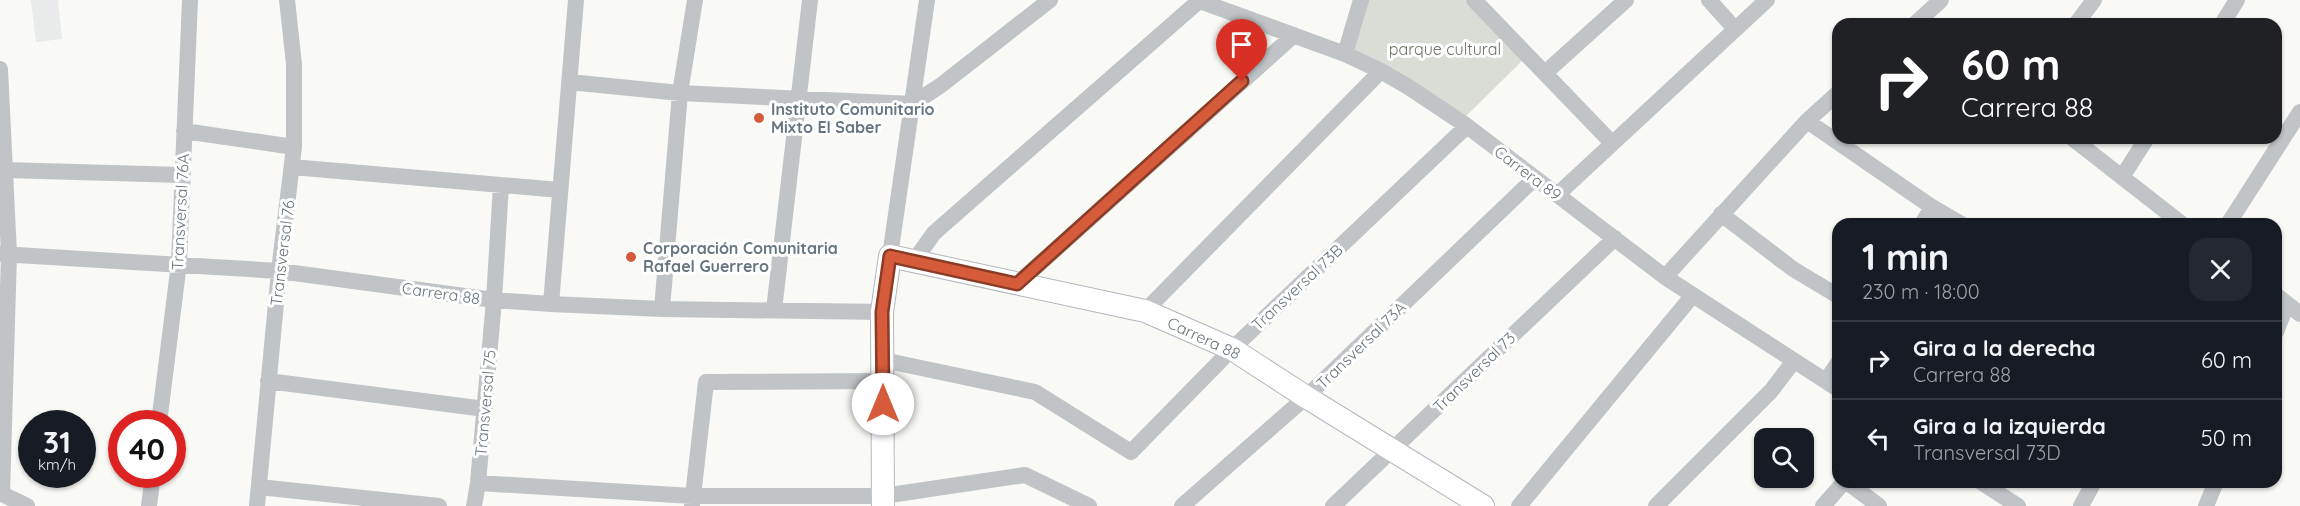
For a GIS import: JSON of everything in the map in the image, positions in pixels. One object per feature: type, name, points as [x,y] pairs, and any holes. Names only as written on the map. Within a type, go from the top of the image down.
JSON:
[{"type":"street","name":"Transversal 76A","points":[[161,410],[179,263],[190,0]]},
{"type":"street","name":"Transversal 76","points":[[257,506],[279,271],[294,147],[294,64],[287,0]]},
{"type":"street","points":[[551,304],[576,0]]},
{"type":"street","points":[[662,309],[680,93],[695,0]]},
{"type":"street","points":[[774,310],[810,0]]},
{"type":"street","points":[[883,501],[882,312],[927,0]]},
{"type":"street","points":[[569,82],[680,93],[912,104],[940,86],[1050,0]]},
{"type":"street","points":[[914,261],[934,233],[1198,0]]},
{"type":"street","name":"Carrera 89","points":[[1198,0],[1294,34],[1381,71],[1467,126],[1665,277],[1832,385]]},
{"type":"street","points":[[1345,54],[1361,0]]},
{"type":"street","points":[[1474,0],[1612,143]]},
{"type":"street","points":[[1545,73],[1626,0]]},
{"type":"street","points":[[1708,0],[1735,29]]},
{"type":"street","points":[[1557,195],[1767,0]]},
{"type":"street","points":[[1925,18],[1941,0]]},
{"type":"street","points":[[2080,18],[2094,0]]},
{"type":"street","points":[[2226,18],[2237,0]]},
{"type":"street","points":[[1017,284],[1294,34]]},
{"type":"street","points":[[0,69],[4,170],[1,494],[27,506]]},
{"type":"street","points":[[1145,311],[1381,71]]},
{"type":"street","points":[[1665,277],[1807,121],[1832,98]]},
{"type":"street","points":[[2282,140],[2300,112]]},
{"type":"street","points":[[1807,121],[1832,138]]},
{"type":"street","name":"Transversal 73B","points":[[883,371],[1035,392],[1131,452],[1232,349],[1467,126]]},
{"type":"street","points":[[184,131],[294,147]]},
{"type":"street","points":[[1840,144],[1951,218]]},
{"type":"street","points":[[2080,144],[2174,218]]},
{"type":"street","points":[[2122,177],[2143,144]]},
{"type":"street","points":[[2232,218],[2279,144]]},
{"type":"street","points":[[292,167],[560,190]]},
{"type":"street","points":[[4,170],[182,175]]},
{"type":"street","name":"Transversal 73A","points":[[1182,506],[1306,397],[1535,178]]},
{"type":"street","name":"Transversal 75","points":[[474,506],[485,409],[501,185]]},
{"type":"street","points":[[1926,218],[1932,207]]},
{"type":"street","points":[[1721,214],[1793,268],[1832,292]]},
{"type":"street","name":"Transversal 73","points":[[1333,506],[1615,238]]},
{"type":"street","name":"Carrera 88","points":[[4,254],[179,263],[279,271],[494,300],[551,304],[662,309],[882,312]]},
{"type":"street","name":"Carrera 88","points":[[890,256],[1145,311],[1232,349],[1483,506]]},
{"type":"street","points":[[1519,506],[1693,295]]},
{"type":"street","points":[[1656,506],[1771,391],[1794,361]]},
{"type":"street","points":[[692,501],[706,381],[883,371]]},
{"type":"street","points":[[268,381],[485,409]]},
{"type":"street","points":[[478,483],[692,501],[883,501],[1025,474],[1089,506]]},
{"type":"street","points":[[259,487],[439,506]]},
{"type":"street","points":[[149,506],[151,488]]},
{"type":"street","points":[[1823,506],[1840,488]]},
{"type":"street","points":[[1854,488],[1879,506]]},
{"type":"street","points":[[1990,488],[2018,506]]},
{"type":"street","points":[[2081,506],[2091,488]]},
{"type":"street","points":[[2206,506],[2214,488]]},
{"type":"shaded area","points":[[31,0],[58,0],[62,39],[36,42]]},
{"type":"green space","name":"parque cultural","points":[[1367,0],[1465,0],[1525,58],[1465,117],[1352,53]]},
{"type":"place","name":"Instituto Comunitario Mixto El Saber","points":[[759,118]]},
{"type":"place","name":"Corporación Comunitaria Rafael Guerrero","points":[[631,257]]},
{"type":"route","points":[[883,404],[882,312],[890,256],[1017,284],[1242,81]]}]
